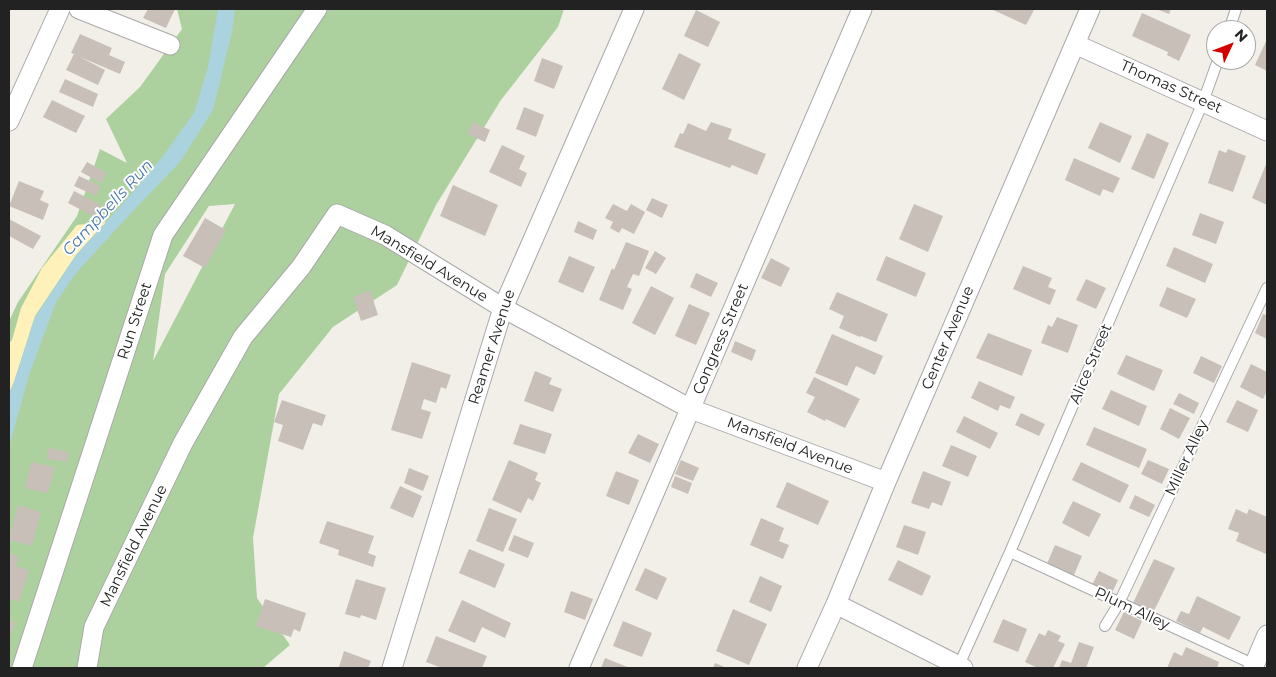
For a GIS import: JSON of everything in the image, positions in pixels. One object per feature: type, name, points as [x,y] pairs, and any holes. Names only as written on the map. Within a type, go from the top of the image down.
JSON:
[{"type":"street","points":[[9,121],[60,9]]},
{"type":"street","points":[[79,9],[170,45]]},
{"type":"street","name":"Run Street","points":[[22,668],[163,235],[317,9]]},
{"type":"street","name":"Reamer Avenue","points":[[392,668],[503,308],[634,9]]},
{"type":"street","name":"Congress Street","points":[[579,668],[862,9]]},
{"type":"street","name":"Center Avenue","points":[[807,668],[1090,9]]},
{"type":"street","name":"Thomas Street","points":[[1075,44],[1267,131]]},
{"type":"street","name":"Mansfield Avenue","points":[[87,668],[94,627],[183,444],[243,337],[301,267],[337,214],[385,235],[503,308],[691,409],[886,482]]},
{"type":"street","points":[[836,604],[961,667]]},
{"type":"street","points":[[1254,666],[1267,635]]},
{"type":"lane","name":"Alice Street","points":[[961,667],[1203,102],[1214,70]]},
{"type":"lane","name":"Miller Alley","points":[[1105,626],[1119,603],[1267,288]]},
{"type":"lane","name":"Plum Alley","points":[[1010,552],[1254,666]]},
{"type":"green space","points":[[177,9],[564,9],[558,27],[501,100],[436,205],[397,285],[333,327],[279,394],[253,538],[257,598],[290,645],[263,668],[9,668],[9,321],[18,302],[77,216],[100,149],[127,163],[106,119],[140,87],[182,29]],"holes":[[[235,204],[153,361],[165,274],[209,206]]]},
{"type":"sand","points":[[106,222],[76,255],[35,316],[9,393],[9,343],[12,340],[21,308],[42,268],[77,225]]},
{"type":"water","points":[[218,9],[235,9],[232,32],[213,110],[180,162],[76,273],[56,302],[29,375],[9,447],[9,393],[35,317],[76,255],[164,155],[194,113],[208,67]]},
{"type":"building","points":[[148,9],[175,9],[166,28],[143,18]]},
{"type":"building","points":[[991,9],[1030,9],[1034,10],[1026,25]]},
{"type":"building","points":[[1156,9],[1171,9],[1169,14]]},
{"type":"building","points":[[696,10],[720,22],[708,47],[684,36]]},
{"type":"building","points":[[1142,13],[1191,35],[1179,61],[1167,55],[1168,52],[1132,36]]},
{"type":"building","points":[[80,34],[112,48],[109,55],[125,62],[120,74],[80,57],[105,70],[98,85],[66,70],[74,54],[71,53]]},
{"type":"building","points":[[1267,39],[1267,71],[1256,66]]},
{"type":"building","points":[[679,53],[701,64],[684,100],[662,89]]},
{"type":"building","points":[[542,58],[563,66],[554,89],[534,81]]},
{"type":"building","points":[[65,79],[98,94],[93,107],[59,92]]},
{"type":"building","points":[[52,100],[85,116],[76,133],[43,117]]},
{"type":"building","points":[[524,107],[544,115],[536,137],[516,129]]},
{"type":"building","points":[[473,122],[490,130],[485,142],[467,134]]},
{"type":"building","points":[[711,122],[732,129],[728,139],[766,154],[757,175],[732,165],[730,168],[674,147],[680,133],[683,134],[688,123],[706,131]]},
{"type":"building","points":[[1100,122],[1132,136],[1120,163],[1088,148]]},
{"type":"building","points":[[1147,133],[1169,143],[1154,179],[1131,169]]},
{"type":"building","points":[[502,145],[525,156],[519,169],[527,173],[521,187],[489,172]]},
{"type":"building","points":[[1228,149],[1246,156],[1233,192],[1208,183],[1219,150],[1226,153]]},
{"type":"building","points":[[1074,158],[1120,178],[1113,193],[1103,189],[1100,196],[1065,180]]},
{"type":"building","points":[[87,162],[107,173],[101,183],[81,172]]},
{"type":"building","points":[[1267,162],[1267,205],[1252,198]]},
{"type":"building","points":[[79,176],[101,186],[96,196],[74,186]]},
{"type":"building","points":[[19,181],[44,191],[40,200],[49,204],[43,220],[9,206]]},
{"type":"building","points":[[453,185],[498,205],[485,236],[440,216]]},
{"type":"building","points":[[74,191],[101,205],[95,217],[68,203]]},
{"type":"building","points":[[652,198],[668,205],[662,218],[646,210]]},
{"type":"building","points":[[613,204],[627,211],[631,204],[645,212],[634,234],[622,228],[619,233],[610,228],[613,222],[605,218]]},
{"type":"building","points":[[914,204],[943,216],[928,252],[899,239]]},
{"type":"building","points":[[1200,213],[1224,222],[1216,244],[1192,235]]},
{"type":"building","points":[[205,218],[226,230],[205,268],[183,256]]},
{"type":"building","points":[[9,219],[41,236],[33,249],[9,236]]},
{"type":"building","points":[[578,221],[597,230],[593,240],[574,232]]},
{"type":"building","points":[[626,242],[649,251],[639,276],[633,274],[627,287],[632,289],[623,310],[599,300],[612,268],[614,270]]},
{"type":"building","points":[[1174,247],[1213,264],[1205,283],[1166,266]]},
{"type":"building","points":[[655,251],[666,258],[656,274],[645,268]]},
{"type":"building","points":[[569,256],[595,267],[583,293],[558,282]]},
{"type":"building","points":[[886,256],[926,273],[916,297],[876,280]]},
{"type":"building","points":[[771,258],[790,268],[781,287],[761,278]]},
{"type":"building","points":[[1023,266],[1052,278],[1048,287],[1056,290],[1050,305],[1013,289]]},
{"type":"building","points":[[696,273],[718,283],[711,297],[690,287]]},
{"type":"building","points":[[1086,279],[1106,288],[1096,309],[1076,300]]},
{"type":"building","points":[[651,286],[674,298],[655,335],[632,323]]},
{"type":"building","points":[[1167,287],[1196,299],[1187,318],[1159,306]]},
{"type":"building","points":[[370,290],[378,315],[361,321],[353,297]]},
{"type":"building","points":[[837,292],[888,314],[876,342],[839,328],[844,316],[829,309]]},
{"type":"building","points":[[689,304],[710,313],[696,345],[675,336]]},
{"type":"building","points":[[1263,314],[1267,315],[1267,339],[1255,333]]},
{"type":"building","points":[[1057,317],[1078,325],[1068,353],[1041,343],[1048,325],[1052,327]]},
{"type":"building","points":[[988,333],[1032,350],[1022,376],[976,358]]},
{"type":"building","points":[[832,334],[883,356],[875,375],[856,366],[847,386],[815,373]]},
{"type":"building","points":[[735,341],[756,350],[752,361],[731,352]]},
{"type":"building","points":[[1126,355],[1163,370],[1154,391],[1117,374]]},
{"type":"building","points":[[1201,356],[1222,366],[1214,383],[1193,373]]},
{"type":"building","points":[[412,362],[451,375],[446,389],[441,387],[436,403],[424,399],[421,409],[431,412],[422,439],[391,430]]},
{"type":"building","points":[[1251,364],[1267,372],[1267,391],[1263,399],[1240,387]]},
{"type":"building","points":[[535,371],[552,378],[549,384],[562,389],[553,412],[524,401]]},
{"type":"building","points":[[814,377],[860,399],[845,428],[807,412],[815,397],[806,393]]},
{"type":"building","points":[[979,381],[1015,397],[1010,409],[1000,405],[998,411],[971,398]]},
{"type":"building","points":[[1111,390],[1147,406],[1139,426],[1102,409]]},
{"type":"building","points":[[1179,393],[1199,403],[1194,414],[1173,404]]},
{"type":"building","points":[[282,400],[326,415],[322,426],[313,423],[303,450],[278,441],[283,425],[274,422]]},
{"type":"building","points":[[1237,400],[1258,410],[1248,432],[1226,422]]},
{"type":"building","points":[[1170,408],[1190,418],[1179,439],[1160,429]]},
{"type":"building","points":[[1021,413],[1045,424],[1039,436],[1015,425]]},
{"type":"building","points":[[964,416],[998,433],[990,449],[956,432]]},
{"type":"building","points":[[520,424],[552,434],[545,454],[513,444]]},
{"type":"building","points":[[1094,427],[1147,449],[1139,468],[1086,445]]},
{"type":"building","points":[[638,434],[659,444],[650,463],[628,453]]},
{"type":"building","points":[[951,445],[977,456],[968,477],[942,466]]},
{"type":"building","points":[[48,448],[69,452],[67,462],[47,459]]},
{"type":"building","points":[[509,460],[538,473],[535,480],[541,483],[533,501],[528,498],[521,513],[492,500]]},
{"type":"building","points":[[681,460],[699,468],[693,481],[675,474]]},
{"type":"building","points":[[1148,460],[1169,469],[1162,484],[1141,474]]},
{"type":"building","points":[[31,462],[55,467],[48,493],[25,488]]},
{"type":"building","points":[[1081,462],[1129,485],[1120,503],[1072,480]]},
{"type":"building","points":[[409,468],[429,476],[423,491],[404,483]]},
{"type":"building","points":[[616,471],[639,480],[629,505],[606,496]]},
{"type":"building","points":[[923,471],[951,482],[942,506],[932,502],[929,509],[911,503]]},
{"type":"building","points":[[675,476],[692,483],[688,494],[671,487]]},
{"type":"building","points":[[787,482],[829,501],[818,525],[776,507]]},
{"type":"building","points":[[400,486],[422,496],[413,518],[390,508]]},
{"type":"building","points":[[1135,495],[1155,505],[1149,517],[1129,508]]},
{"type":"building","points":[[1073,501],[1101,514],[1089,537],[1062,523]]},
{"type":"building","points":[[18,505],[41,512],[32,546],[9,540]]},
{"type":"building","points":[[489,508],[517,519],[503,552],[476,541]]},
{"type":"building","points":[[1236,509],[1247,514],[1249,509],[1267,517],[1266,554],[1236,541],[1239,533],[1228,529]]},
{"type":"building","points":[[761,518],[784,528],[779,541],[789,545],[783,559],[750,545]]},
{"type":"building","points":[[327,521],[374,536],[368,553],[376,556],[373,567],[338,555],[339,550],[319,543]]},
{"type":"building","points":[[904,525],[926,532],[918,555],[896,547]]},
{"type":"building","points":[[514,535],[534,543],[528,558],[508,550]]},
{"type":"building","points":[[1055,545],[1082,556],[1073,577],[1046,566]]},
{"type":"building","points":[[469,549],[505,564],[495,588],[459,573]]},
{"type":"building","points":[[9,553],[19,557],[16,566],[29,570],[19,602],[9,599]]},
{"type":"building","points":[[1154,559],[1175,568],[1153,613],[1133,603]]},
{"type":"building","points":[[898,560],[931,576],[922,596],[888,580]]},
{"type":"building","points":[[645,568],[667,578],[657,600],[635,590]]},
{"type":"building","points":[[1099,571],[1118,580],[1111,595],[1092,585]]},
{"type":"building","points":[[760,576],[782,586],[771,612],[749,602]]},
{"type":"building","points":[[356,579],[386,588],[376,620],[361,615],[360,618],[345,614]]},
{"type":"building","points":[[571,591],[593,599],[585,620],[564,612]]},
{"type":"building","points":[[1197,596],[1241,617],[1229,640],[1203,627],[1200,633],[1176,621],[1181,611],[1189,614]]},
{"type":"building","points":[[265,599],[306,613],[300,632],[294,629],[291,637],[256,626]]},
{"type":"building","points":[[462,600],[511,623],[505,638],[482,627],[475,643],[448,631]]},
{"type":"building","points":[[733,609],[767,624],[749,665],[716,651]]},
{"type":"building","points":[[1124,612],[1142,621],[1134,639],[1115,630]]},
{"type":"building","points":[[1003,619],[1027,629],[1018,652],[993,642]]},
{"type":"building","points":[[9,620],[15,622],[9,641]]},
{"type":"building","points":[[623,621],[652,633],[642,657],[613,646]]},
{"type":"building","points":[[1048,630],[1061,636],[1058,641],[1065,644],[1053,668],[1038,668],[1025,662],[1039,633],[1045,636]]},
{"type":"building","points":[[436,636],[487,656],[482,668],[442,668],[426,662]]},
{"type":"building","points":[[1079,642],[1094,647],[1086,668],[1059,668],[1062,660],[1071,663]]},
{"type":"building","points":[[1186,647],[1219,662],[1217,668],[1167,668],[1174,652],[1182,656]]},
{"type":"building","points":[[344,651],[371,661],[368,668],[339,667]]},
{"type":"building","points":[[605,658],[630,668],[601,668]]},
{"type":"building","points":[[715,663],[727,668],[713,668]]},
{"type":"water label","name":"Campbells Run","points":[[108,208]]}]
